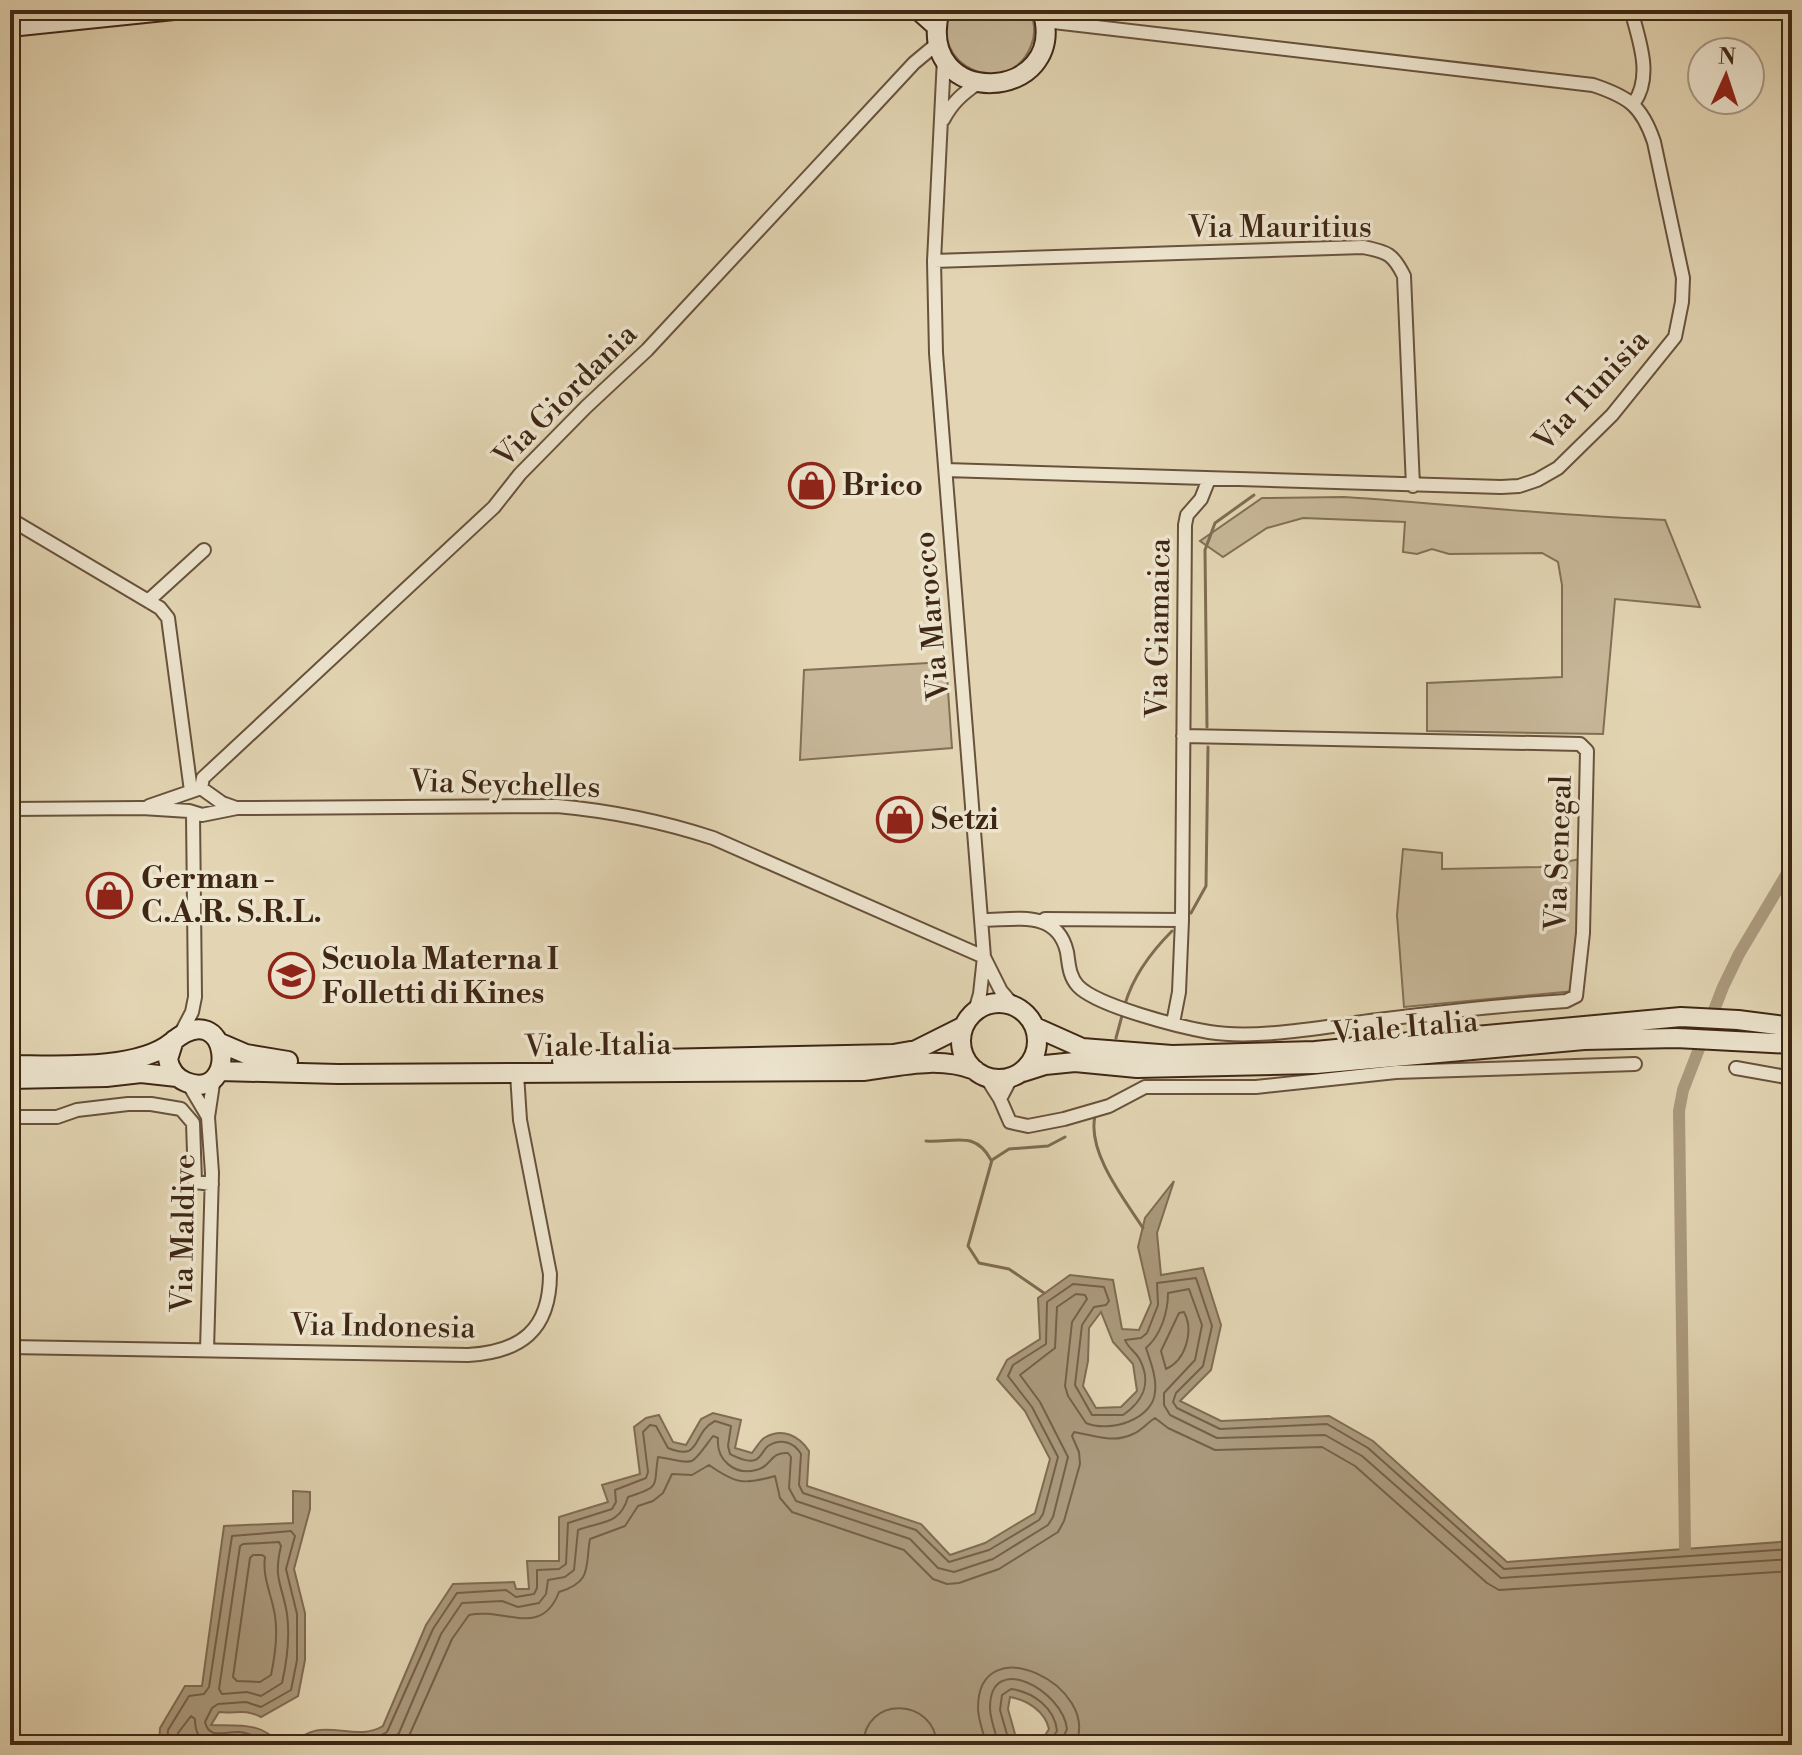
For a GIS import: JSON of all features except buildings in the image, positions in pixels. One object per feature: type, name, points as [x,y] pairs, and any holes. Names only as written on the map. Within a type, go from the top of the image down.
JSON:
[{"type":"main road","points":[[10,27],[174,10]]},
{"type":"main road","points":[[918,10],[940,34],[954,71],[978,83],[995,85],[1025,73],[1038,59],[1044,42],[1043,13]]},
{"type":"main road","points":[[993,1003],[1013,1005],[1030,1018],[1035,1027],[1036,1051],[1031,1063],[1017,1075],[998,1079],[980,1074],[962,1050],[970,1019],[993,1003]]},
{"type":"main road","name":"Viale Italia","points":[[1035,1027],[1082,1048],[1172,1055],[1315,1051],[1681,1017],[1792,1027]]},
{"type":"main road","name":"Viale Italia","points":[[212,1036],[246,1054],[271,1060],[338,1064],[864,1056],[916,1050],[970,1019]]},
{"type":"main road","points":[[10,1065],[124,1062],[149,1055],[193,1030],[212,1036],[223,1054],[217,1074],[204,1083],[141,1073],[10,1079]]},
{"type":"main road","points":[[177,1038],[168,1059],[172,1071],[183,1080]]},
{"type":"main road","name":"Viale Italia","points":[[1017,1075],[1045,1065],[1075,1062],[1137,1068],[1316,1064],[1584,1040],[1676,1038],[1792,1044]]},
{"type":"main road","name":"Viale Italia","points":[[217,1074],[863,1071],[943,1062],[980,1074]]},
{"type":"street","points":[[1043,13],[1593,85],[1615,92],[1634,103],[1643,90],[1642,54],[1631,10]]},
{"type":"street","name":"Via Marocco","points":[[940,34],[934,261],[936,353],[984,957],[980,994],[970,1019]]},
{"type":"street","name":"Via Giordania","points":[[198,813],[213,805],[200,792],[203,778],[494,507],[520,474],[647,350],[940,34]]},
{"type":"street","points":[[939,126],[951,105],[978,83]]},
{"type":"street","name":"Via Tunisia","points":[[946,470],[1413,486],[1501,487],[1519,486],[1537,480],[1558,468],[1612,415],[1675,337],[1683,278],[1654,142],[1647,121],[1634,103]]},
{"type":"street","name":"Via Mauritius","points":[[934,261],[1363,247],[1383,251],[1396,259],[1404,276],[1413,486]]},
{"type":"street","name":"Via Giamaica","points":[[1183,736],[1185,525],[1187,515],[1201,499],[1209,479]]},
{"type":"street","points":[[10,519],[160,608],[168,618],[188,760],[200,792],[186,803],[198,813],[191,828],[194,840],[195,997],[192,1012],[177,1038]]},
{"type":"street","points":[[148,601],[204,550]]},
{"type":"street","points":[[1173,1023],[1179,992],[1182,920],[1183,736]]},
{"type":"street","name":"Via Senegal","points":[[1037,919],[1054,927],[1061,936],[1070,972],[1077,985],[1090,996],[1124,1009],[1208,1032],[1259,1032],[1566,1001],[1576,996],[1583,933],[1587,751],[1580,744],[1183,736]]},
{"type":"street","points":[[188,760],[215,768]]},
{"type":"street","name":"Via Seychelles","points":[[142,808],[200,792],[237,808]]},
{"type":"street","name":"Via Seychelles","points":[[10,809],[142,808],[198,813],[237,808],[557,806],[637,816],[713,838],[984,957]]},
{"type":"street","points":[[981,920],[1182,920]]},
{"type":"street","name":"Via Marocco","points":[[984,957],[1001,991],[1013,1005]]},
{"type":"street","points":[[195,997],[212,1036]]},
{"type":"street","points":[[980,1074],[1000,1099],[1010,1122],[1028,1126],[1097,1110],[1145,1087],[1256,1087],[1408,1072],[1635,1064]]},
{"type":"street","points":[[1736,1068],[1792,1078]]},
{"type":"street","name":"Via Maldive","points":[[207,1350],[212,1184],[208,1117],[217,1074]]},
{"type":"street","name":"Via Indonesia","points":[[10,1347],[490,1353],[504,1350],[533,1330],[547,1307],[550,1274],[520,1120],[517,1074]]},
{"type":"street","points":[[1000,1099],[1017,1075]]},
{"type":"street","name":"Via Maldive","points":[[183,1080],[208,1117]]},
{"type":"street","points":[[10,1117],[57,1117],[77,1110],[128,1104],[181,1109],[193,1123],[195,1182],[212,1184]]},
{"type":"shaded area","points":[[951,10],[1029,10],[1034,28],[1031,46],[1020,63],[1006,72],[989,74],[973,70],[960,61],[950,47],[946,30]]},
{"type":"shaded area","points":[[1344,497],[1665,520],[1700,607],[1615,599],[1603,734],[1427,731],[1427,683],[1562,677],[1562,585],[1558,562],[1542,553],[1449,554],[1432,549],[1417,554],[1403,552],[1405,522],[1303,518],[1267,528],[1223,557],[1200,541],[1262,498]]},
{"type":"shaded area","points":[[946,662],[952,748],[800,760],[804,670]]},
{"type":"shaded area","points":[[1403,849],[1442,853],[1442,869],[1540,867],[1580,859],[1575,991],[1404,1007],[1397,915]]},
{"type":"water","points":[[1174,1181],[1157,1233],[1161,1275],[1203,1268],[1221,1325],[1211,1370],[1180,1401],[1221,1421],[1329,1416],[1373,1441],[1507,1562],[1792,1541],[1792,1745],[1032,1745],[1044,1737],[1049,1729],[1047,1723],[1034,1707],[1010,1697],[1008,1709],[1018,1745],[916,1745],[897,1738],[892,1745],[293,1745],[314,1731],[360,1732],[383,1726],[426,1625],[453,1584],[514,1582],[516,1589],[529,1589],[527,1561],[559,1561],[559,1517],[608,1502],[602,1485],[640,1474],[634,1427],[646,1418],[659,1415],[673,1442],[686,1445],[701,1419],[713,1413],[741,1420],[735,1448],[752,1453],[764,1438],[778,1433],[790,1435],[809,1451],[807,1486],[921,1524],[950,1555],[985,1543],[1035,1513],[1050,1459],[1025,1411],[997,1379],[1007,1360],[1040,1339],[1038,1298],[1070,1275],[1113,1280],[1122,1329],[1139,1330],[1151,1303],[1138,1247],[1145,1218]],"holes":[[[1101,1312],[1113,1342],[1133,1364],[1137,1391],[1121,1407],[1096,1408],[1083,1386],[1088,1361],[1089,1328]]]},
{"type":"water","points":[[293,1491],[310,1492],[310,1509],[294,1569],[305,1613],[305,1660],[298,1696],[261,1717],[245,1712],[219,1712],[211,1725],[257,1728],[273,1737],[279,1745],[159,1745],[160,1728],[185,1686],[202,1686],[224,1526],[293,1523]]},
{"type":"waterway","points":[[1207,727],[1205,550],[1215,523],[1254,495]]},
{"type":"waterway","points":[[1191,913],[1206,886],[1208,747]]},
{"type":"waterway","points":[[1685,1548],[1679,1111],[1683,1090],[1723,987],[1792,865]]},
{"type":"waterway","points":[[1125,1004],[1144,965],[1172,931]]},
{"type":"waterway","points":[[1116,1038],[1123,1012]]},
{"type":"waterway","points":[[1095,1116],[1096,1145],[1102,1160],[1143,1228]]},
{"type":"waterway","points":[[1044,1293],[1009,1269],[979,1263],[968,1246],[992,1160],[1009,1149],[1048,1146],[1065,1137]]},
{"type":"waterway","points":[[926,1141],[971,1141],[991,1160]]},
{"type":"place","name":"Brico","points":[[811,485]]},
{"type":"place","name":"Setzi","points":[[900,819]]},
{"type":"place","name":"German - C.A.R. S.R.L.","points":[[110,895]]},
{"type":"place","name":"Scuola Materna I Folletti di Kines","points":[[291,976]]}]
